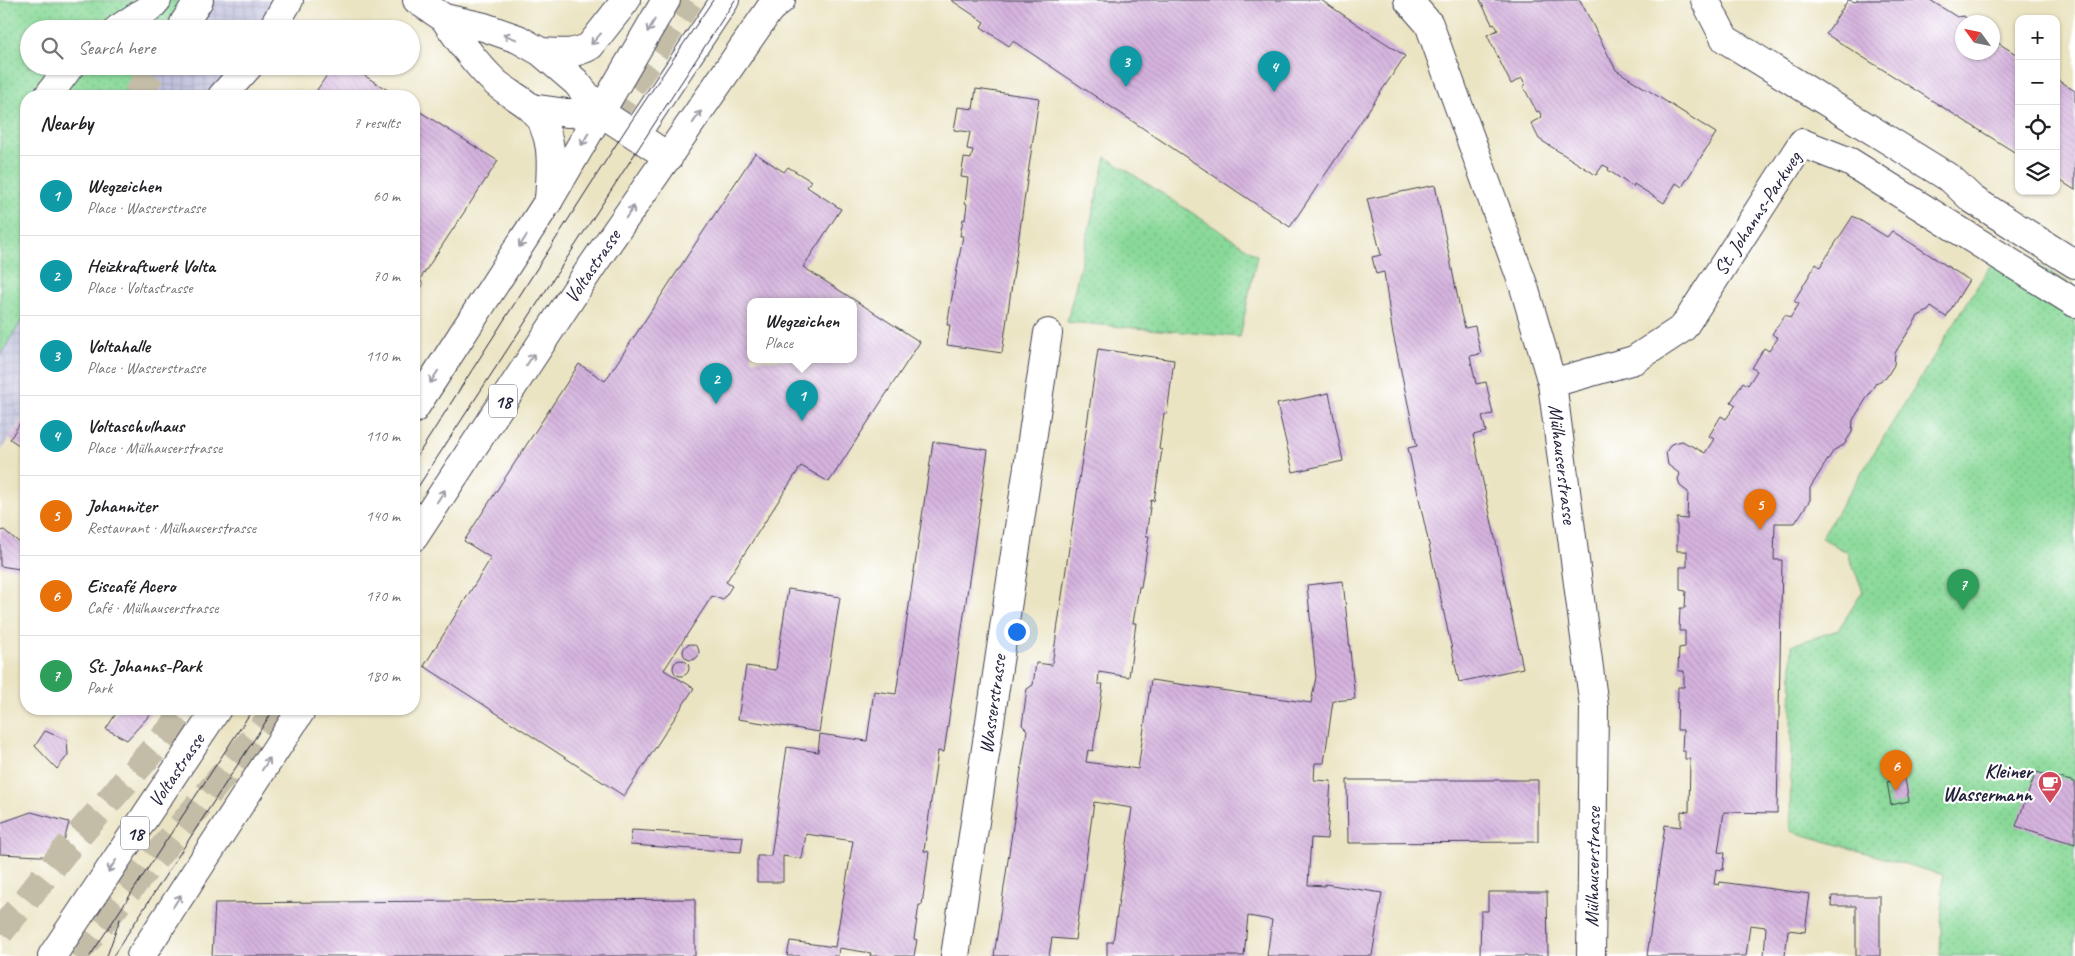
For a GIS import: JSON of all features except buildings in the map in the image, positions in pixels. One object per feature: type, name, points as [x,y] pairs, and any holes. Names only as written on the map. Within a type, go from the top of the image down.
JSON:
[{"type":"street","points":[[132,20],[151,7],[157,0]]},
{"type":"street","points":[[186,20],[199,0]]},
{"type":"street","points":[[277,20],[289,0]]},
{"type":"street","points":[[417,0],[444,18],[484,27],[518,39],[541,52],[576,82],[600,112],[669,157]]},
{"type":"street","points":[[541,52],[567,53],[590,46],[626,0]]},
{"type":"street","points":[[420,400],[549,200],[666,0]]},
{"type":"street","points":[[636,134],[725,0]]},
{"type":"street","name":"Mülhauserstrasse","points":[[1408,0],[1429,24],[1524,287],[1552,383],[1594,707],[1591,956]]},
{"type":"street","points":[[1705,0],[1725,38],[1951,179],[1972,199],[2075,264]]},
{"type":"street","name":"Voltastrasse","points":[[420,528],[592,266],[776,3]]},
{"type":"street","points":[[444,18],[466,50],[495,82],[531,108],[544,126],[552,158],[549,200]]},
{"type":"street","points":[[52,90],[63,75]]},
{"type":"street","points":[[227,90],[241,75]]},
{"type":"street","points":[[531,108],[567,113],[600,112]]},
{"type":"street","name":"St. Johanns-Parkweg","points":[[1552,383],[1634,360],[1683,328],[1802,143],[1850,162],[2075,303]]},
{"type":"street","name":"Wasserstrasse","points":[[955,956],[1048,333]]},
{"type":"street","name":"Voltastrasse","points":[[52,956],[213,715]]},
{"type":"street","points":[[141,956],[158,943],[298,715]]},
{"type":"shaded area","points":[[0,0],[293,0],[281,20],[20,20],[20,75],[244,75],[235,90],[20,90],[20,421],[0,453]]},
{"type":"green space","points":[[0,0],[186,0],[173,20],[20,20],[20,75],[137,75],[127,90],[20,90],[20,323],[0,355]]},
{"type":"green space","points":[[1106,157],[1257,255],[1240,337],[1067,322]]},
{"type":"green space","points":[[2003,245],[2075,287],[2075,956],[1940,956],[1943,875],[1790,831],[1792,645],[1838,630],[1863,591],[1847,552],[1821,538]]},
{"type":"tunnel","points":[[608,121],[689,0]]},
{"type":"tunnel","points":[[140,90],[150,75]]},
{"type":"tunnel","points":[[0,932],[64,852],[184,715]]},
{"type":"tunnel","points":[[74,956],[273,715]]},
{"type":"tram line","points":[[420,452],[626,129],[713,0]]},
{"type":"tram line","points":[[420,484],[735,0]]},
{"type":"tram line","points":[[90,956],[249,715]]},
{"type":"tram line","points":[[113,956],[270,715]]},
{"type":"tram line","points":[[107,956],[120,919]]},
{"type":"place","name":"Voltahalle","points":[[1126,87]]},
{"type":"place","name":"Voltaschulhaus","points":[[1274,92]]},
{"type":"place","name":"Heizkraftwerk Volta","points":[[716,404]]},
{"type":"place","name":"Wegzeichen","points":[[802,421]]},
{"type":"place","name":"Johanniter","points":[[1760,530]]},
{"type":"place","name":"St. Johanns-Park","points":[[1963,610]]},
{"type":"place","name":"Eiscafé Acero","points":[[1896,791]]},
{"type":"place","name":"Kleiner Wassermann","points":[[2050,804]]}]
